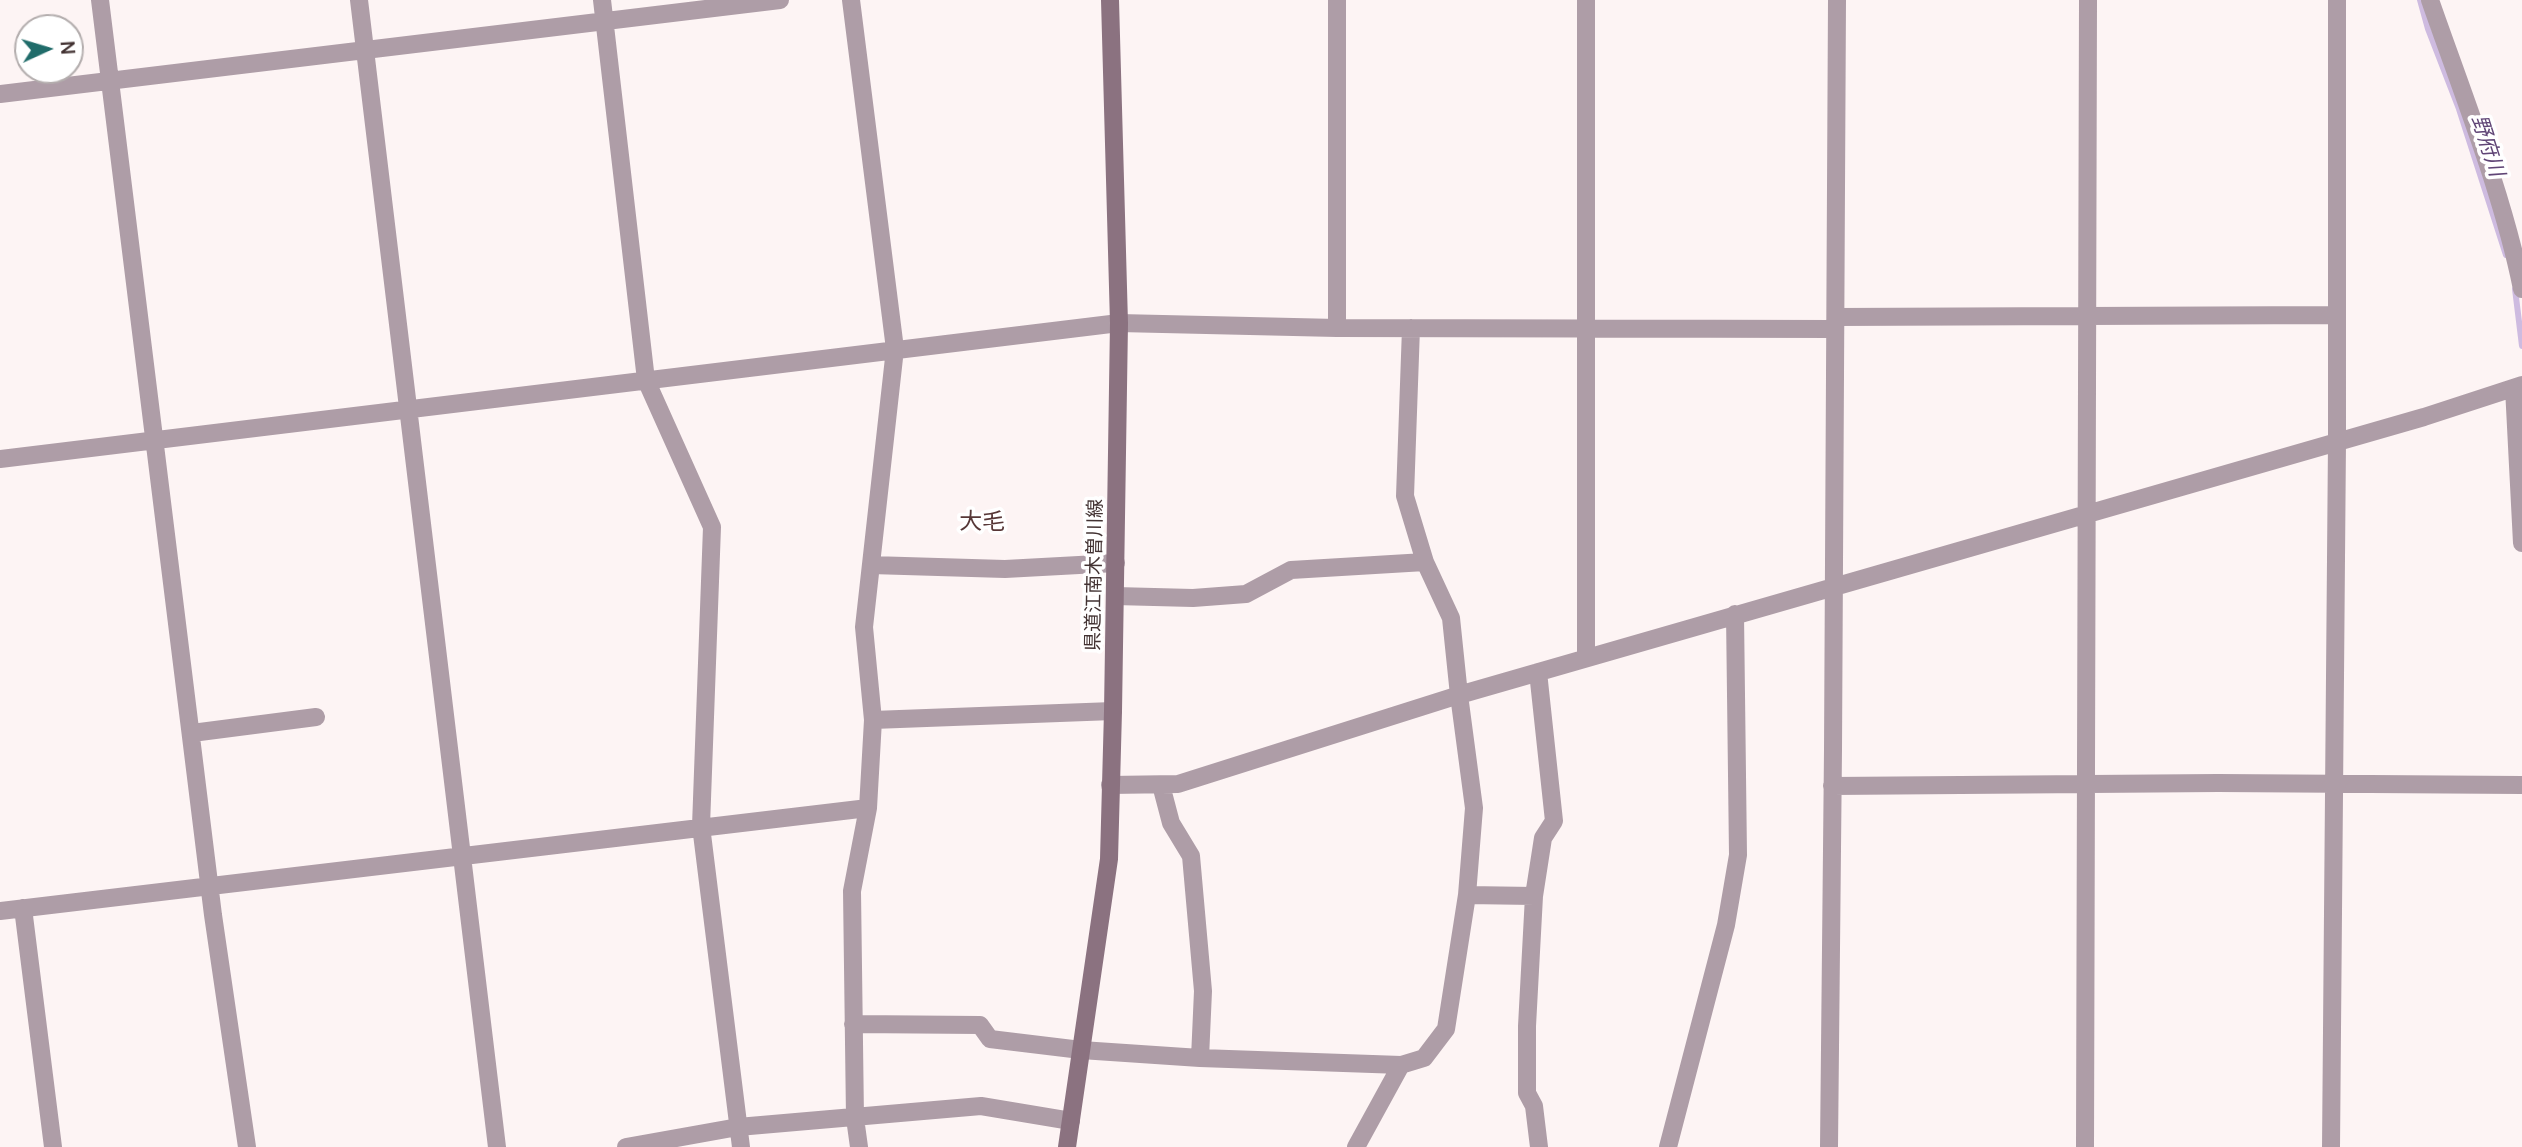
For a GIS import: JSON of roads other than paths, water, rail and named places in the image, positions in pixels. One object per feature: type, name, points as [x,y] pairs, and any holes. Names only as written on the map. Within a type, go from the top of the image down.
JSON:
[{"type":"main road","name":"県道江南木曽川線","points":[[1067,1147],[1108,859],[1119,323],[1110,0]]},
{"type":"street","points":[[100,0],[209,884],[247,1147]]},
{"type":"street","points":[[359,0],[497,1147]]},
{"type":"street","points":[[602,0],[646,380],[712,527],[701,826],[741,1147]]},
{"type":"street","points":[[0,94],[780,0]]},
{"type":"street","points":[[851,0],[895,349],[864,627],[873,720],[868,808],[852,891],[855,1118],[859,1147]]},
{"type":"street","points":[[1337,328],[1338,0]]},
{"type":"street","points":[[1586,0],[1586,658]]},
{"type":"street","points":[[1829,1147],[1838,0]]},
{"type":"street","points":[[2085,1147],[2088,0]]},
{"type":"street","points":[[2331,1147],[2337,441],[2337,0]]},
{"type":"street","points":[[2430,0],[2495,190],[2517,262],[2522,289]]},
{"type":"street","points":[[0,459],[1119,323],[1337,328],[1585,327],[2086,315],[2336,315]]},
{"type":"street","points":[[853,1024],[980,1026],[990,1039],[1082,1050],[1200,1058],[1401,1065],[1424,1058],[1446,1029],[1467,895],[1474,808],[1451,618],[1424,562],[1405,496],[1411,328]]},
{"type":"street","points":[[1110,785],[1178,784],[1459,695],[2424,417],[2518,387],[2522,543]]},
{"type":"street","points":[[1115,596],[1193,598],[1246,594],[1291,570],[1424,562]]},
{"type":"street","points":[[871,565],[1005,569],[1116,563]]},
{"type":"street","points":[[1668,1147],[1726,925],[1738,855],[1735,614]]},
{"type":"street","points":[[1538,672],[1554,821],[1543,838],[1534,896],[1527,1026],[1527,1093],[1534,1106],[1539,1147]]},
{"type":"street","points":[[873,720],[1113,711]]},
{"type":"street","points":[[192,733],[316,717]]},
{"type":"street","points":[[1161,785],[1171,823],[1191,856],[1203,991],[1200,1058]]},
{"type":"street","points":[[1832,786],[2522,785]]},
{"type":"street","points":[[0,911],[209,884],[463,857],[701,826],[868,808]]},
{"type":"street","points":[[1467,895],[1534,896]]},
{"type":"street","points":[[23,908],[53,1147]]},
{"type":"street","points":[[1356,1147],[1401,1065]]},
{"type":"street","points":[[626,1147],[738,1127],[981,1107],[1071,1121]]},
{"type":"waterway","name":"野府川","points":[[2420,0],[2428,29],[2459,109],[2506,255]]},
{"type":"waterway","name":"野府川","points":[[2515,289],[2522,346]]},
{"type":"district","name":"大毛","points":[[982,523]]}]
